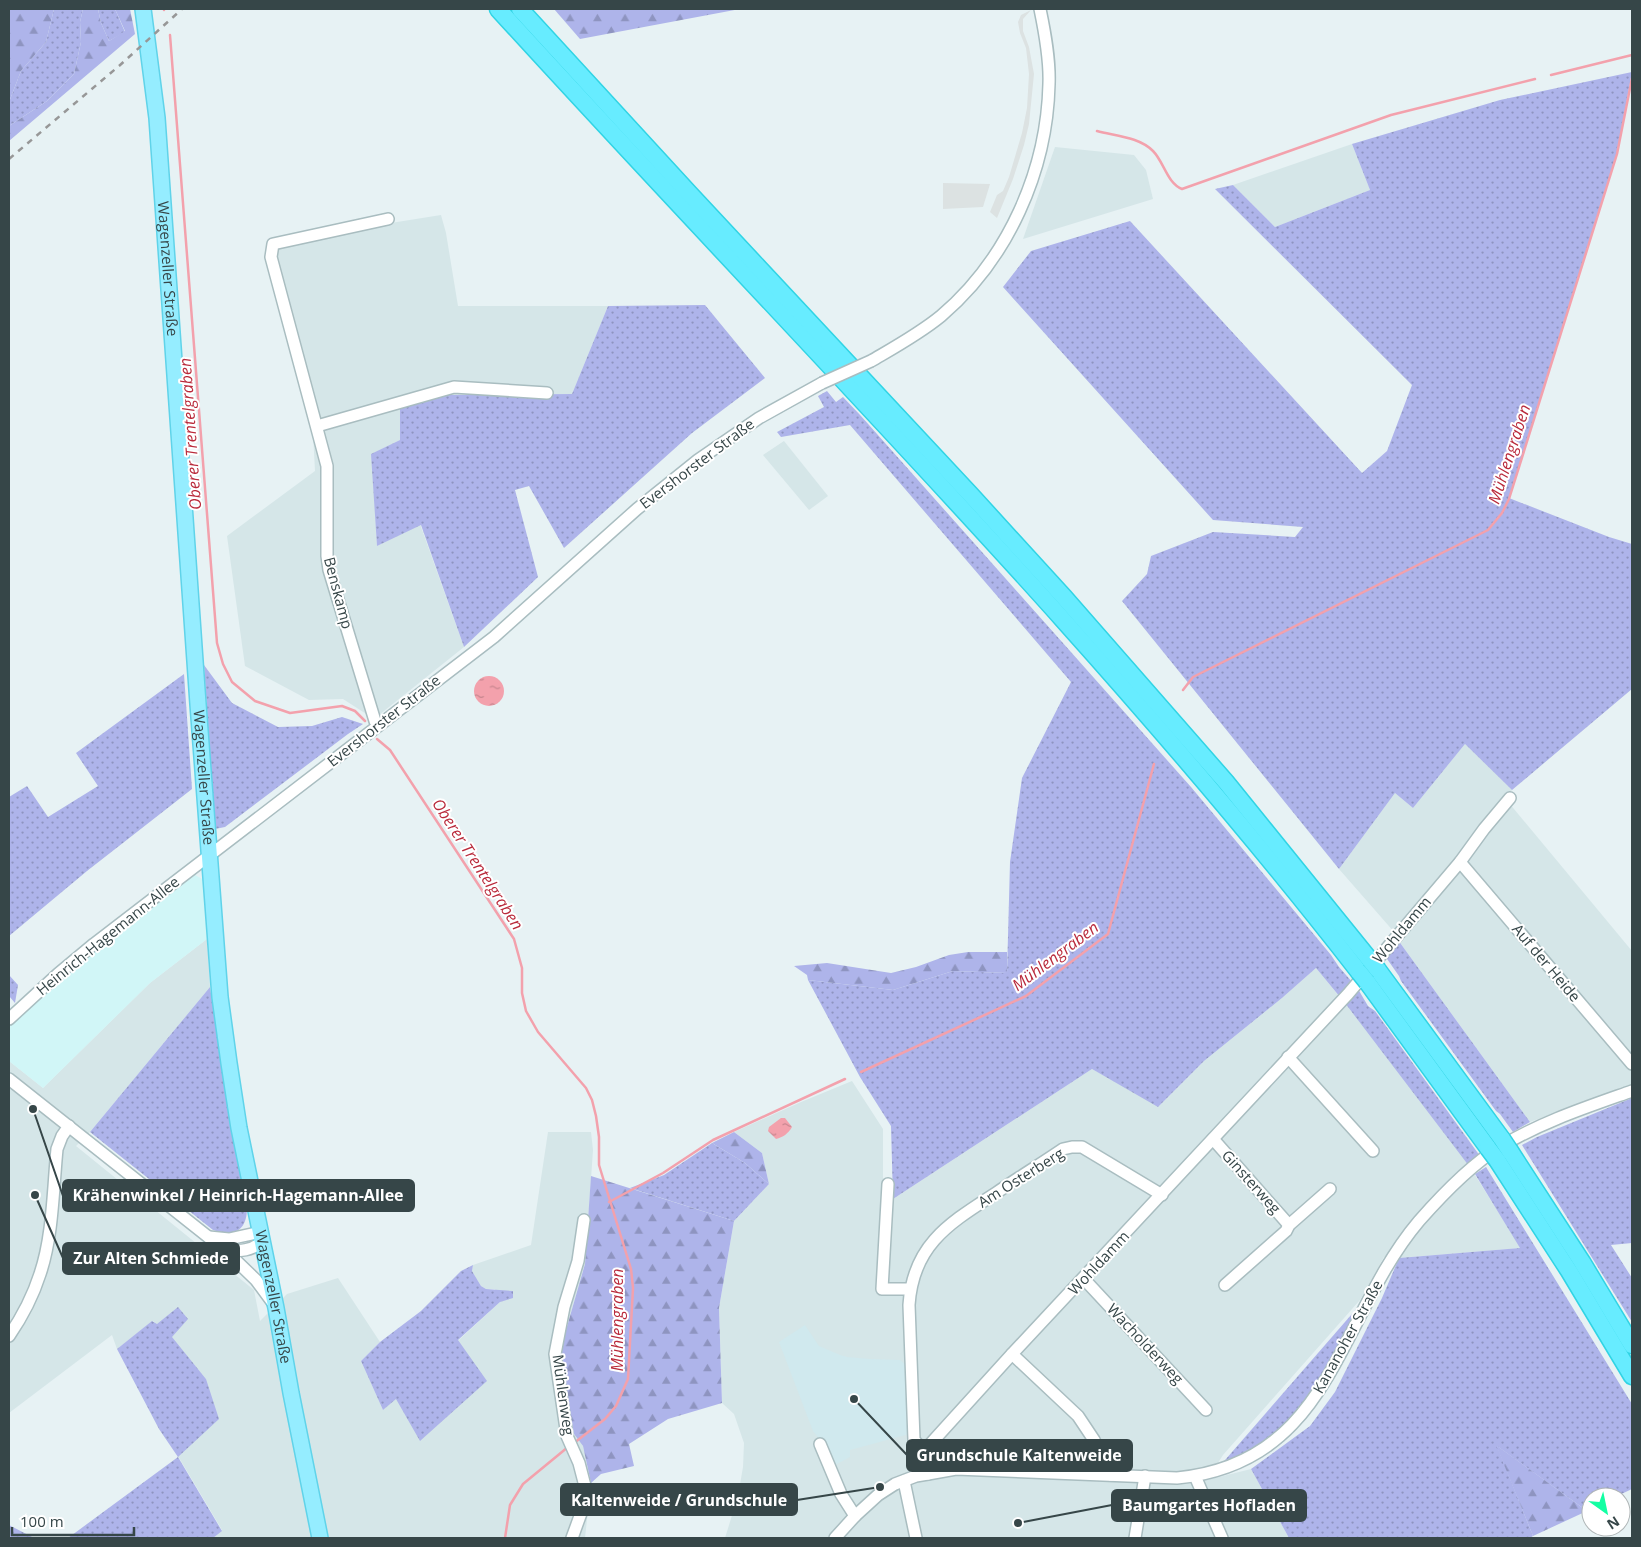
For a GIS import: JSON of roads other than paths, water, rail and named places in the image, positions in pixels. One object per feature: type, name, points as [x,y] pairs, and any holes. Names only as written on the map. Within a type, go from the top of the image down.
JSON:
[{"type":"highway","points":[[498,9],[884,424],[1088,648],[1368,971]]},
{"type":"highway","points":[[520,9],[689,193],[972,495],[1100,637],[1226,782],[1582,1262],[1632,1345]]},
{"type":"highway","points":[[1499,1150],[1632,1376]]},
{"type":"main road","name":"Wagenzeller Straße","points":[[144,9],[157,118],[220,997],[239,1128],[262,1236],[320,1538]]},
{"type":"street","name":"Evershorster Straße","points":[[209,855],[494,637],[637,509],[698,460],[759,418],[822,383],[871,361],[908,340],[942,314],[969,287],[989,263],[1016,217],[1040,157],[1047,116],[1049,82],[1048,57],[1040,9]]},
{"type":"street","name":"Benskamp","points":[[378,726],[329,570],[327,556],[327,466],[271,257],[273,244],[388,219]]},
{"type":"street","points":[[317,426],[454,387],[547,394]]},
{"type":"street","name":"Wohldamm","points":[[924,1451],[1348,994],[1460,862],[1510,798]]},
{"type":"street","name":"Heinrich-Hagemann-Allee","points":[[9,1019],[94,944],[209,855]]},
{"type":"street","name":"Auf der Heide","points":[[1460,862],[1632,1064]]},
{"type":"street","points":[[1288,1057],[1372,1151]]},
{"type":"street","points":[[9,1079],[226,1251],[256,1280],[276,1308]]},
{"type":"street","name":"Kananoher Straße","points":[[835,1538],[878,1495],[895,1484],[928,1474],[956,1469],[1177,1478],[1196,1476],[1228,1468],[1252,1456],[1272,1443],[1288,1429],[1310,1404],[1323,1384],[1379,1280],[1399,1248],[1419,1221],[1440,1199],[1479,1163],[1499,1148],[1552,1120],[1632,1091]]},
{"type":"street","points":[[9,1336],[28,1303],[40,1274],[48,1239],[57,1149],[62,1136],[69,1126]]},
{"type":"street","name":"Ginsterweg","points":[[1213,1139],[1289,1225]]},
{"type":"street","name":"Am Osterberg","points":[[924,1451],[914,1440],[909,1305],[910,1290],[922,1257],[933,1240],[949,1224],[1063,1149],[1072,1147],[1082,1147],[1162,1195]]},
{"type":"street","points":[[888,1184],[882,1289],[910,1290]]},
{"type":"street","name":"Ginsterweg","points":[[1225,1285],[1330,1189]]},
{"type":"street","name":"Mühlenweg","points":[[572,1538],[584,1506],[585,1486],[579,1463],[571,1446],[563,1414],[555,1354],[564,1307],[578,1261],[584,1220]]},
{"type":"street","points":[[209,1237],[229,1239],[262,1236]]},
{"type":"street","points":[[226,1251],[248,1250],[262,1236]]},
{"type":"street","name":"Wacholderweg","points":[[1084,1278],[1206,1410]]},
{"type":"street","points":[[1012,1354],[1078,1416],[1094,1440],[1111,1475]]},
{"type":"street","points":[[820,1444],[841,1494],[855,1516]]},
{"type":"street","points":[[924,1451],[928,1474]]},
{"type":"street","points":[[1135,1538],[1145,1476]]},
{"type":"street","points":[[1196,1476],[1222,1538]]},
{"type":"street","points":[[904,1481],[916,1538]]},
{"type":"water","points":[[489,676],[500,680],[504,691],[500,702],[489,706],[478,702],[474,691],[478,680]]},
{"type":"water","points":[[781,1118],[785,1118],[792,1127],[785,1135],[776,1139],[768,1131],[769,1127]]},
{"type":"waterway","name":"Oberer Trentelgraben","points":[[170,35],[217,643],[223,664],[232,682],[255,701],[290,713],[342,706],[355,711],[365,721]]},
{"type":"waterway","points":[[1551,75],[1632,55]]},
{"type":"waterway","name":"Mühlengraben","points":[[1183,690],[1193,677],[1488,530],[1502,513],[1509,499],[1617,154],[1632,78]]},
{"type":"waterway","points":[[1097,131],[1127,138],[1147,146],[1157,156],[1173,182],[1182,189],[1391,115],[1535,79]]},
{"type":"waterway","name":"Oberer Trentelgraben","points":[[377,739],[390,750],[514,939],[522,968],[522,993],[526,1011],[538,1032],[586,1088],[592,1100],[599,1137],[599,1165],[631,1269],[633,1288],[628,1379],[616,1406],[605,1419],[574,1443]]},
{"type":"waterway","name":"Mühlengraben","points":[[861,1072],[1026,996],[1108,934],[1154,764]]},
{"type":"waterway","name":"Mühlengraben","points":[[609,1202],[663,1173],[713,1140],[845,1079]]},
{"type":"waterway","name":"Mühlengraben","points":[[505,1538],[510,1505],[523,1484],[568,1447]]},
{"type":"railway","points":[[9,159],[119,66],[182,9]]},
{"type":"place","name":"Krähenwinkel / Heinrich-Hagemann-Allee","points":[[33,1109]]},
{"type":"place","name":"Zur Alten Schmiede","points":[[35,1195]]},
{"type":"place","name":"Grundschule Kaltenweide","points":[[854,1399]]},
{"type":"place","name":"Kaltenweide / Grundschule","points":[[880,1487]]},
{"type":"place","name":"Baumgartes Hofladen","points":[[1018,1523]]}]
